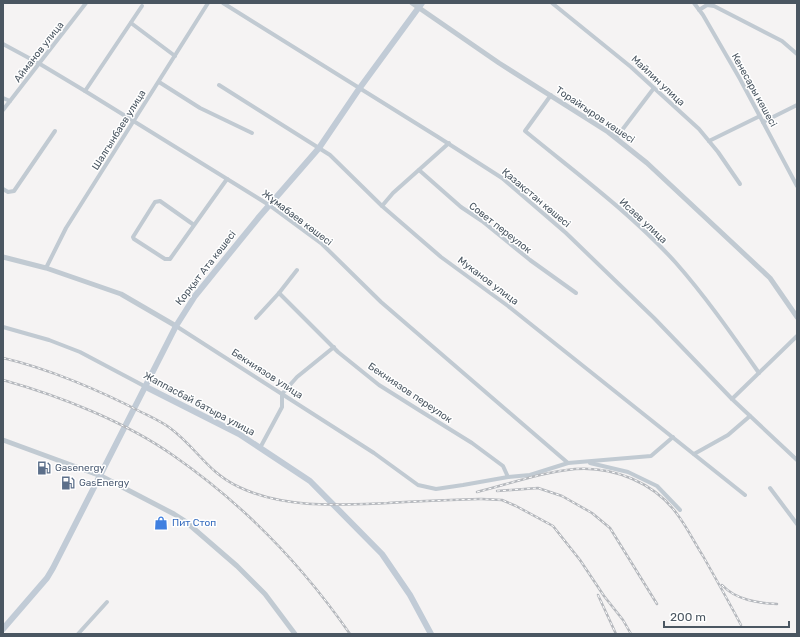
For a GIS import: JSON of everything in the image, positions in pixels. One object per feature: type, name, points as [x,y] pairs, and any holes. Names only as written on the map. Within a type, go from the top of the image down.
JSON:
[{"type":"main road","name":"Қорқыт Ата көшесі","points":[[3,629],[47,578],[53,568],[176,326],[195,296],[269,205],[319,148],[421,5]]},
{"type":"main road","name":"Жаппасбай батыра улица","points":[[146,387],[239,434],[310,481],[382,554],[410,595],[431,634]]},
{"type":"street","name":"Айманов улица","points":[[3,110],[86,3]]},
{"type":"street","name":"Шалгынбаев улица","points":[[46,268],[66,228],[208,3]]},
{"type":"street","name":"Қазақстан көшесі","points":[[223,3],[502,178],[566,233],[654,318],[732,399],[797,460]]},
{"type":"street","name":"Торайғыров көшесі","points":[[412,3],[421,5],[499,64],[551,95],[616,138],[647,163],[770,278],[797,317]]},
{"type":"street","name":"Майлин улица","points":[[552,3],[631,67],[699,130],[718,152],[740,184]]},
{"type":"street","name":"Кенесары көшесі","points":[[694,3],[740,79],[797,186]]},
{"type":"street","points":[[699,10],[707,5],[714,6],[782,41],[797,54]]},
{"type":"street","points":[[86,91],[142,6]]},
{"type":"street","points":[[131,23],[175,56]]},
{"type":"street","name":"Жұмабаев көшесі","points":[[3,44],[86,91],[269,205],[322,244],[381,302],[568,463]]},
{"type":"street","points":[[159,82],[200,108],[252,133]]},
{"type":"street","name":"Муканов улица","points":[[219,85],[330,155],[382,206],[441,257],[508,306],[745,495]]},
{"type":"street","points":[[616,138],[654,88]]},
{"type":"street","name":"Исаев улица","points":[[551,95],[525,131],[636,223],[676,264],[725,325],[759,372]]},
{"type":"street","points":[[3,98],[10,101]]},
{"type":"street","points":[[763,122],[797,106]]},
{"type":"street","points":[[709,141],[760,116]]},
{"type":"street","points":[[3,189],[8,192],[14,191],[55,131]]},
{"type":"street","points":[[382,206],[393,193],[449,144]]},
{"type":"street","name":"Совет переулок","points":[[419,170],[461,207],[482,221],[530,260],[576,293]]},
{"type":"street","points":[[194,225],[160,201],[157,201],[133,237],[168,260],[170,259],[194,225],[226,179]]},
{"type":"street","name":"Бекниязов улица","points":[[3,258],[46,268],[121,294],[176,326],[282,394],[374,454],[418,485],[436,489],[508,477],[530,475],[568,463],[585,462]]},
{"type":"street","points":[[256,318],[279,293],[297,270]]},
{"type":"street","name":"Бекниязов переулок","points":[[279,293],[334,348],[379,385],[472,443],[503,466],[508,477]]},
{"type":"street","name":"Жаппасбай батыра улица","points":[[3,327],[50,340],[80,352],[146,387]]},
{"type":"street","points":[[732,399],[797,336]]},
{"type":"street","points":[[260,448],[282,407],[282,394],[297,377],[334,348]]},
{"type":"street","points":[[694,454],[728,435],[750,416]]},
{"type":"street","points":[[585,462],[651,456],[673,438]]},
{"type":"street","points":[[3,440],[101,476],[171,512],[185,521],[237,566],[265,594],[294,634]]},
{"type":"street","points":[[585,462],[628,472],[650,482],[657,486],[680,510]]},
{"type":"street","points":[[770,488],[797,524]]},
{"type":"street","points":[[78,634],[107,602]]},
{"type":"railway","points":[[3,358],[20,362],[74,381],[109,396],[156,420],[179,435],[219,475],[239,487],[257,494],[293,502],[331,505],[482,499],[502,500],[516,506],[553,526],[580,560],[604,596],[623,620],[631,634]]},
{"type":"railway","points":[[3,380],[25,386],[92,411],[135,432],[174,456],[224,494],[270,537],[312,584],[350,634]]},
{"type":"railway","points":[[477,492],[538,475],[575,469],[604,470],[645,485],[668,503],[684,524],[741,625]]},
{"type":"railway","points":[[497,491],[538,488],[562,496],[592,513],[610,528],[657,604]]},
{"type":"railway","points":[[722,585],[734,594],[748,600],[777,604]]},
{"type":"railway","points":[[598,595],[616,634]]},
{"type":"place","name":"Gasenergy","points":[[44,468]]},
{"type":"place","name":"GasEnergy","points":[[68,483]]},
{"type":"place","name":"Пит Стоп","points":[[161,523]]}]
